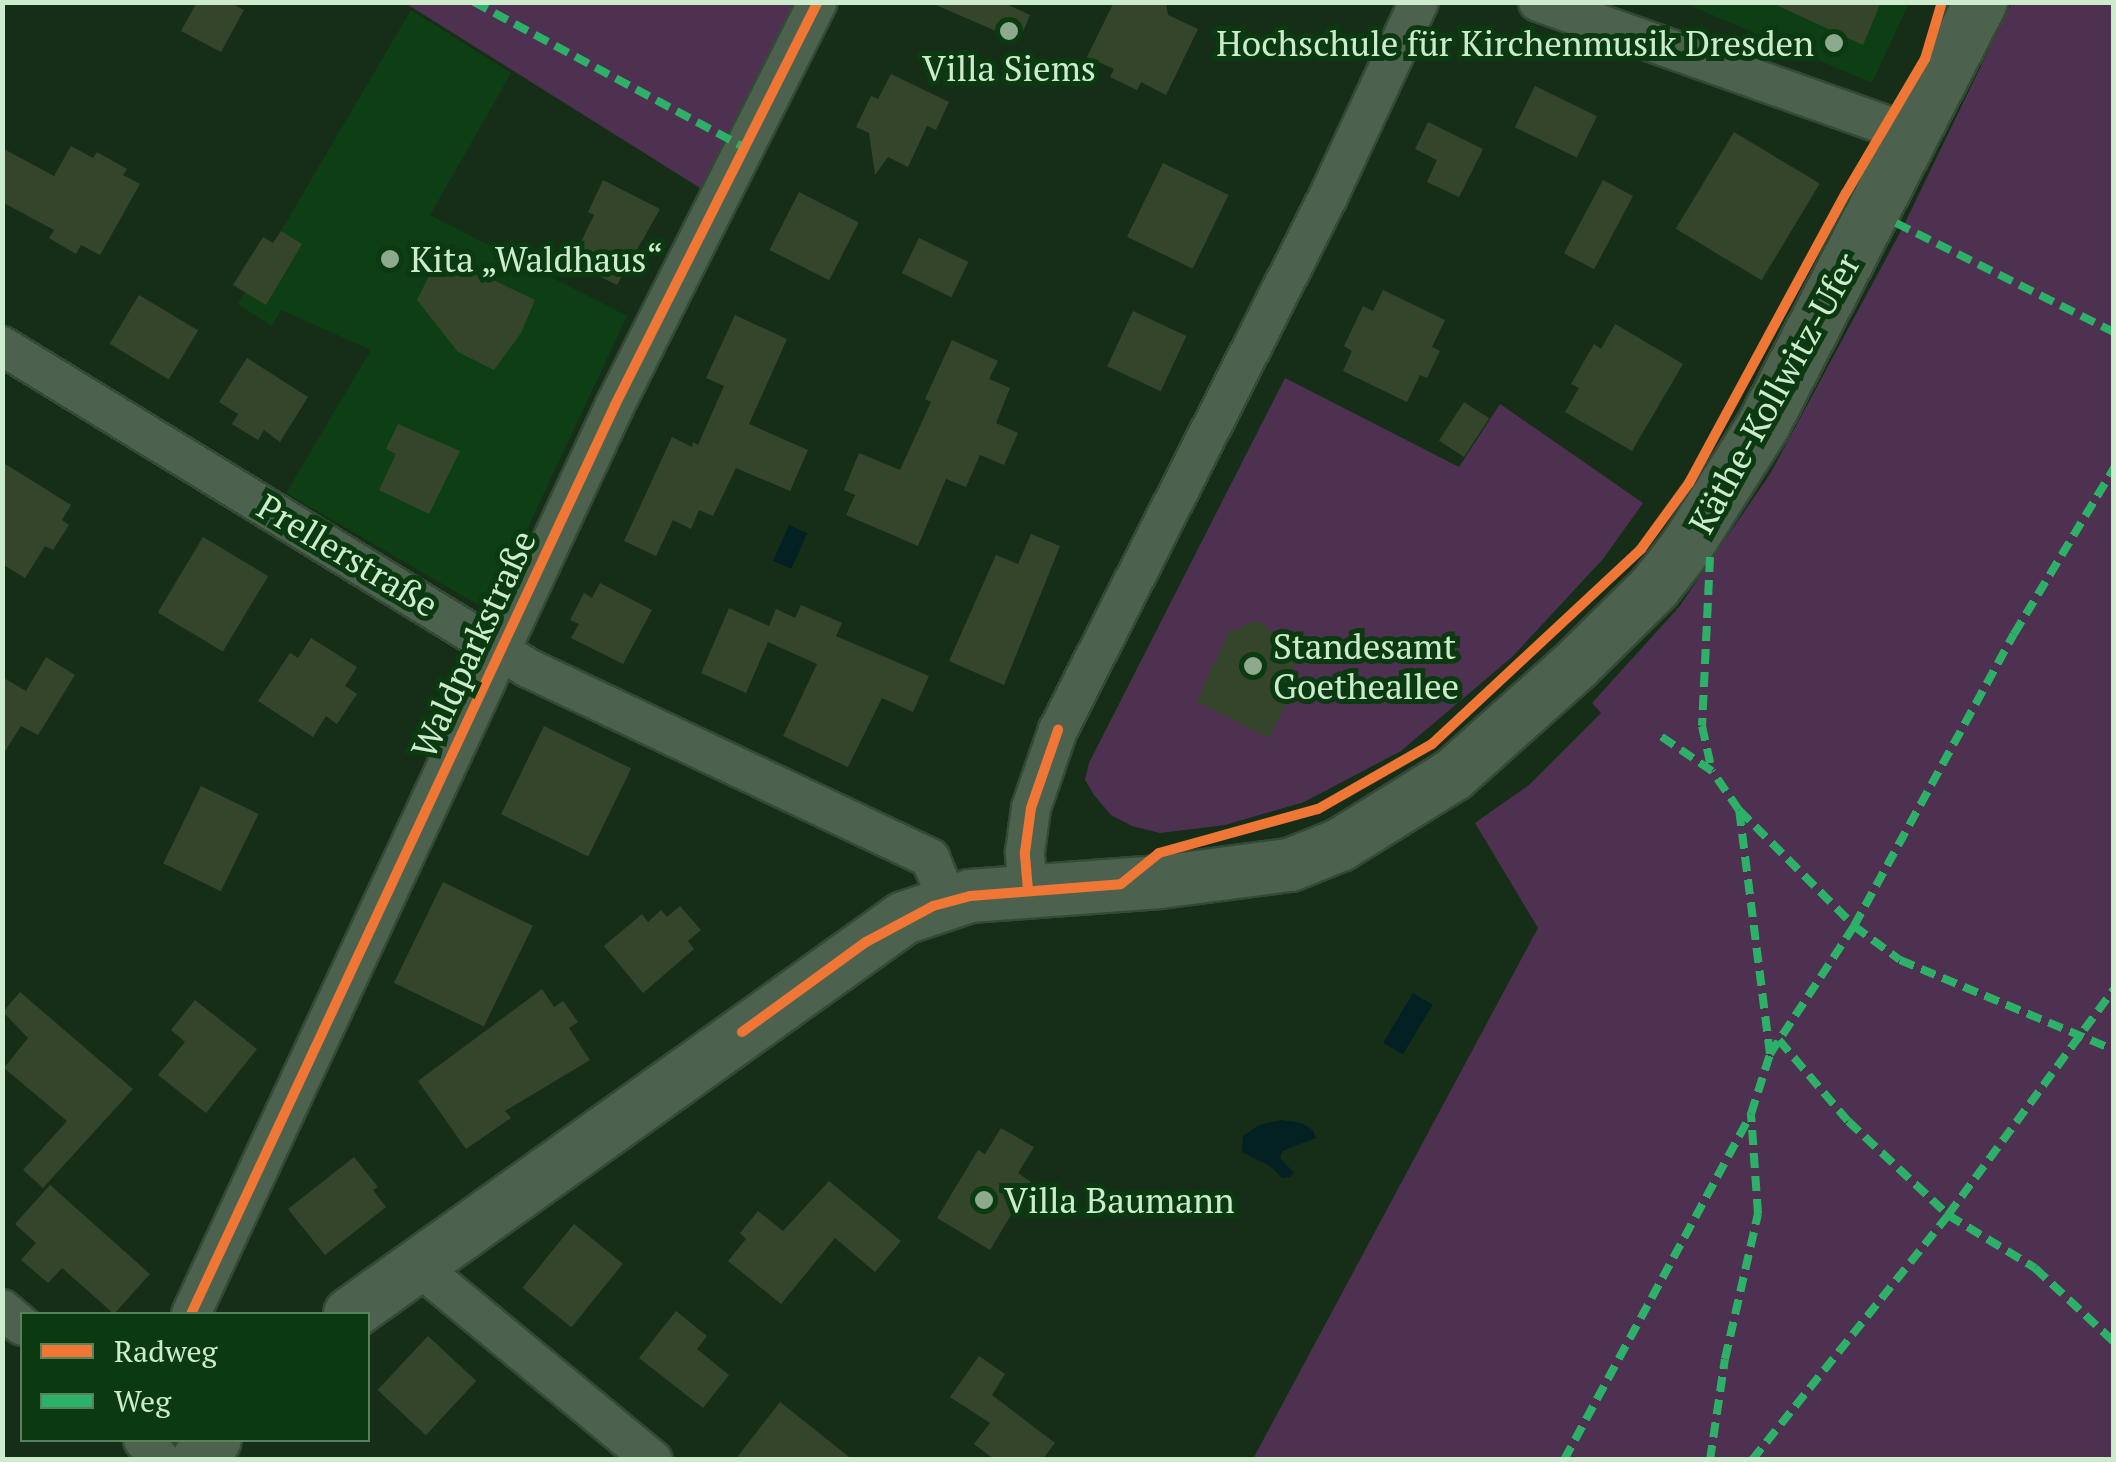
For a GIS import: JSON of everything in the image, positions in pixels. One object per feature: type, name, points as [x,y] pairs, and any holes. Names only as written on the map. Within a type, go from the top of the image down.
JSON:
[{"type":"main road","name":"Käthe-Kollwitz-Ufer","points":[[928,892],[1160,882],[1290,866],[1340,845],[1412,804],[1513,726],[1655,586],[1687,546],[1764,424],[1981,2]]},
{"type":"main road","points":[[353,1312],[928,892]]},
{"type":"street","name":"Waldparkstraße","points":[[192,1312],[615,405],[818,2]]},
{"type":"street","points":[[1014,891],[1031,808],[1058,730],[1328,197],[1419,2]]},
{"type":"street","points":[[1538,2],[1914,135]]},
{"type":"street","name":"Prellerstraße","points":[[2,346],[502,648],[528,668],[928,892]]},
{"type":"street","points":[[417,1265],[653,1460]]},
{"type":"shaded area","points":[[2012,2],[2113,3],[2113,1459],[1253,1459],[1538,928],[1475,823],[1529,785],[1601,713],[1592,703],[1679,607],[1770,474],[1903,227]]},
{"type":"shaded area","points":[[405,3],[800,3],[705,191]]},
{"type":"shaded area","name":"Hochschule für Kirchenmusik Dresden","points":[[1684,3],[1909,3],[1872,83]]},
{"type":"shaded area","name":"Kita „Waldhaus“","points":[[411,10],[511,73],[430,215],[627,316],[492,604],[482,607],[286,493],[371,350],[281,310],[272,326],[238,304]]},
{"type":"shaded area","points":[[1285,378],[1459,467],[1500,404],[1643,503],[1603,559],[1512,657],[1401,751],[1304,802],[1225,825],[1160,833],[1132,826],[1111,815],[1094,795],[1085,780],[1089,763]]},
{"type":"water","points":[[789,525],[807,533],[791,569],[773,561]]},
{"type":"water","points":[[1413,993],[1433,1005],[1403,1055],[1383,1043]]},
{"type":"water","points":[[1281,1120],[1301,1123],[1313,1130],[1316,1138],[1282,1151],[1280,1158],[1294,1173],[1282,1178],[1270,1166],[1242,1152],[1243,1136],[1259,1125]]},
{"type":"building","points":[[197,2],[229,2],[244,10],[221,52],[181,31]]},
{"type":"building","name":"Villa Siems","points":[[929,2],[1002,2],[1030,15],[1019,41]]},
{"type":"building","points":[[1114,2],[1166,2],[1168,15],[1198,29],[1166,95],[1141,82],[1137,90],[1110,77],[1114,69],[1087,57]]},
{"type":"building","points":[[1770,2],[1881,2],[1863,45]]},
{"type":"building","points":[[891,74],[949,102],[936,130],[927,126],[908,167],[888,157],[875,175],[869,133],[856,127],[871,96],[878,99]]},
{"type":"building","points":[[1535,86],[1597,116],[1577,158],[1515,127]]},
{"type":"building","points":[[1428,122],[1483,149],[1459,197],[1427,182],[1437,160],[1415,149]]},
{"type":"building","points":[[1734,132],[1820,184],[1762,280],[1676,229]]},
{"type":"building","points":[[71,146],[93,158],[97,152],[127,169],[123,175],[140,184],[100,255],[81,245],[76,254],[49,238],[54,230],[2,202],[2,148],[54,176]]},
{"type":"building","points":[[1163,163],[1229,195],[1193,269],[1127,237]]},
{"type":"building","points":[[603,180],[660,209],[617,285],[571,262],[594,215],[588,212]]},
{"type":"building","points":[[1603,180],[1633,196],[1594,269],[1564,253]]},
{"type":"building","points":[[799,192],[859,222],[829,280],[769,250]]},
{"type":"building","points":[[281,231],[302,244],[266,305],[233,285],[263,237],[273,243]]},
{"type":"building","points":[[919,238],[968,262],[951,297],[902,273]]},
{"type":"building","points":[[440,254],[535,300],[521,333],[494,370],[458,352],[417,300]]},
{"type":"building","points":[[1383,290],[1445,320],[1432,347],[1440,351],[1427,378],[1420,375],[1407,402],[1343,371],[1352,351],[1344,346],[1363,306],[1373,311]]},
{"type":"building","points":[[139,295],[198,331],[169,379],[110,344]]},
{"type":"building","points":[[1133,311],[1186,336],[1161,391],[1107,366]]},
{"type":"building","points":[[735,315],[787,339],[749,424],[808,450],[790,491],[736,468],[713,516],[699,510],[691,529],[673,520],[656,556],[624,541],[672,437],[692,447],[693,442],[698,445],[724,386],[706,378]]},
{"type":"building","points":[[1615,324],[1683,364],[1632,451],[1565,412],[1579,388],[1571,384],[1594,344],[1601,349]]},
{"type":"building","points":[[952,340],[998,361],[989,379],[1010,388],[996,423],[1018,433],[1004,465],[980,455],[966,487],[946,479],[918,546],[846,515],[855,495],[844,490],[859,453],[900,470],[931,402],[925,399]]},
{"type":"building","points":[[247,358],[308,397],[280,442],[264,430],[258,440],[232,424],[238,414],[219,402]]},
{"type":"building","points":[[1464,402],[1489,418],[1464,457],[1439,441]]},
{"type":"building","points":[[398,424],[460,451],[429,514],[379,490],[396,454],[386,449]]},
{"type":"building","points":[[2,462],[71,505],[62,520],[69,525],[53,550],[45,546],[25,578],[2,564]]},
{"type":"building","points":[[1031,534],[1060,546],[1004,685],[949,661],[996,555],[1018,564]]},
{"type":"building","points":[[203,537],[268,576],[223,652],[158,612]]},
{"type":"building","points":[[600,583],[652,610],[623,664],[571,638],[579,624],[570,620],[584,593],[592,598]]},
{"type":"building","points":[[801,605],[842,623],[836,636],[929,676],[913,712],[882,698],[848,767],[783,736],[817,664],[768,642],[746,693],[701,673],[729,608],[769,626],[776,609],[795,618]]},
{"type":"building","name":"Standesamt Goetheallee","points":[[1252,621],[1264,624],[1274,636],[1302,651],[1286,681],[1295,686],[1269,738],[1196,701],[1231,628],[1236,631]]},
{"type":"building","points":[[311,638],[357,667],[345,686],[357,694],[337,724],[326,716],[313,737],[258,701],[290,653],[298,658]]},
{"type":"building","points":[[46,657],[75,675],[38,735],[21,726],[2,756],[2,677],[26,691]]},
{"type":"building","points":[[544,726],[631,769],[588,857],[501,814]]},
{"type":"building","points":[[201,786],[259,814],[221,891],[163,863]]},
{"type":"building","points":[[443,882],[533,926],[484,1027],[394,983]]},
{"type":"building","points":[[680,906],[701,930],[688,941],[694,949],[643,993],[604,946],[642,914],[648,922],[661,910],[667,917]]},
{"type":"building","points":[[542,989],[554,1007],[563,1001],[578,1022],[569,1028],[590,1060],[505,1111],[511,1118],[466,1149],[418,1081]]},
{"type":"building","points":[[20,992],[133,1089],[43,1188],[23,1170],[67,1121],[4,1068],[28,1038],[3,1012]]},
{"type":"building","points":[[195,1000],[257,1049],[206,1113],[158,1075],[185,1042],[171,1030]]},
{"type":"building","name":"Villa Baumann","points":[[1001,1128],[1034,1147],[1018,1173],[1031,1182],[990,1250],[937,1218],[978,1150],[985,1154]]},
{"type":"building","points":[[354,1157],[378,1187],[373,1190],[386,1207],[325,1255],[288,1209]]},
{"type":"building","points":[[829,1181],[901,1241],[875,1272],[835,1238],[781,1304],[728,1261],[746,1239],[740,1233],[758,1211],[783,1231]]},
{"type":"building","points":[[50,1185],[150,1274],[112,1312],[62,1268],[48,1283],[21,1260],[36,1243],[15,1224]]},
{"type":"building","points":[[574,1224],[623,1264],[571,1327],[522,1288]]},
{"type":"building","points":[[676,1311],[707,1336],[697,1349],[729,1375],[703,1408],[639,1358]]},
{"type":"building","points":[[428,1336],[476,1381],[426,1435],[378,1390]]},
{"type":"building","points":[[979,1356],[1005,1374],[992,1395],[1055,1443],[1042,1460],[995,1460],[974,1444],[990,1423],[950,1397]]},
{"type":"building","points":[[780,1402],[853,1460],[735,1460]]},
{"type":"marked path","points":[[474,2],[743,147]]},
{"type":"marked path","points":[[1896,223],[2114,332]]},
{"type":"marked path","points":[[1770,1054],[1854,926],[2014,634],[2114,468]]},
{"type":"marked path","points":[[1710,557],[1702,726],[1712,771]]},
{"type":"marked path","points":[[1564,1460],[1751,1114],[1770,1054],[1739,810],[1712,771],[1659,735]]},
{"type":"marked path","points":[[1739,810],[1854,926],[1900,960],[2114,1050]]},
{"type":"marked path","points":[[1752,1460],[1948,1215],[2114,989]]},
{"type":"marked path","points":[[1779,1040],[1848,1121],[1948,1215],[2035,1268],[2114,1342]]},
{"type":"marked path","points":[[1710,1460],[1725,1359],[1758,1214],[1751,1114]]},
{"type":"cycle path","points":[[192,1312],[615,405],[818,2]]},
{"type":"cycle path","points":[[742,1032],[866,942],[933,906],[970,896],[1121,884],[1159,853],[1318,809],[1432,744],[1641,549],[1689,483],[1846,193],[1925,59],[1942,2]]},
{"type":"cycle path","points":[[1028,890],[1025,852],[1031,808],[1058,730]]},
{"type":"place","name":"Villa Siems","points":[[1009,31]]},
{"type":"place","name":"Hochschule für Kirchenmusik Dresden","points":[[1834,43]]},
{"type":"place","name":"Kita „Waldhaus“","points":[[390,259]]},
{"type":"place","name":"Standesamt Goetheallee","points":[[1253,666]]},
{"type":"place","name":"Villa Baumann","points":[[984,1200]]}]
